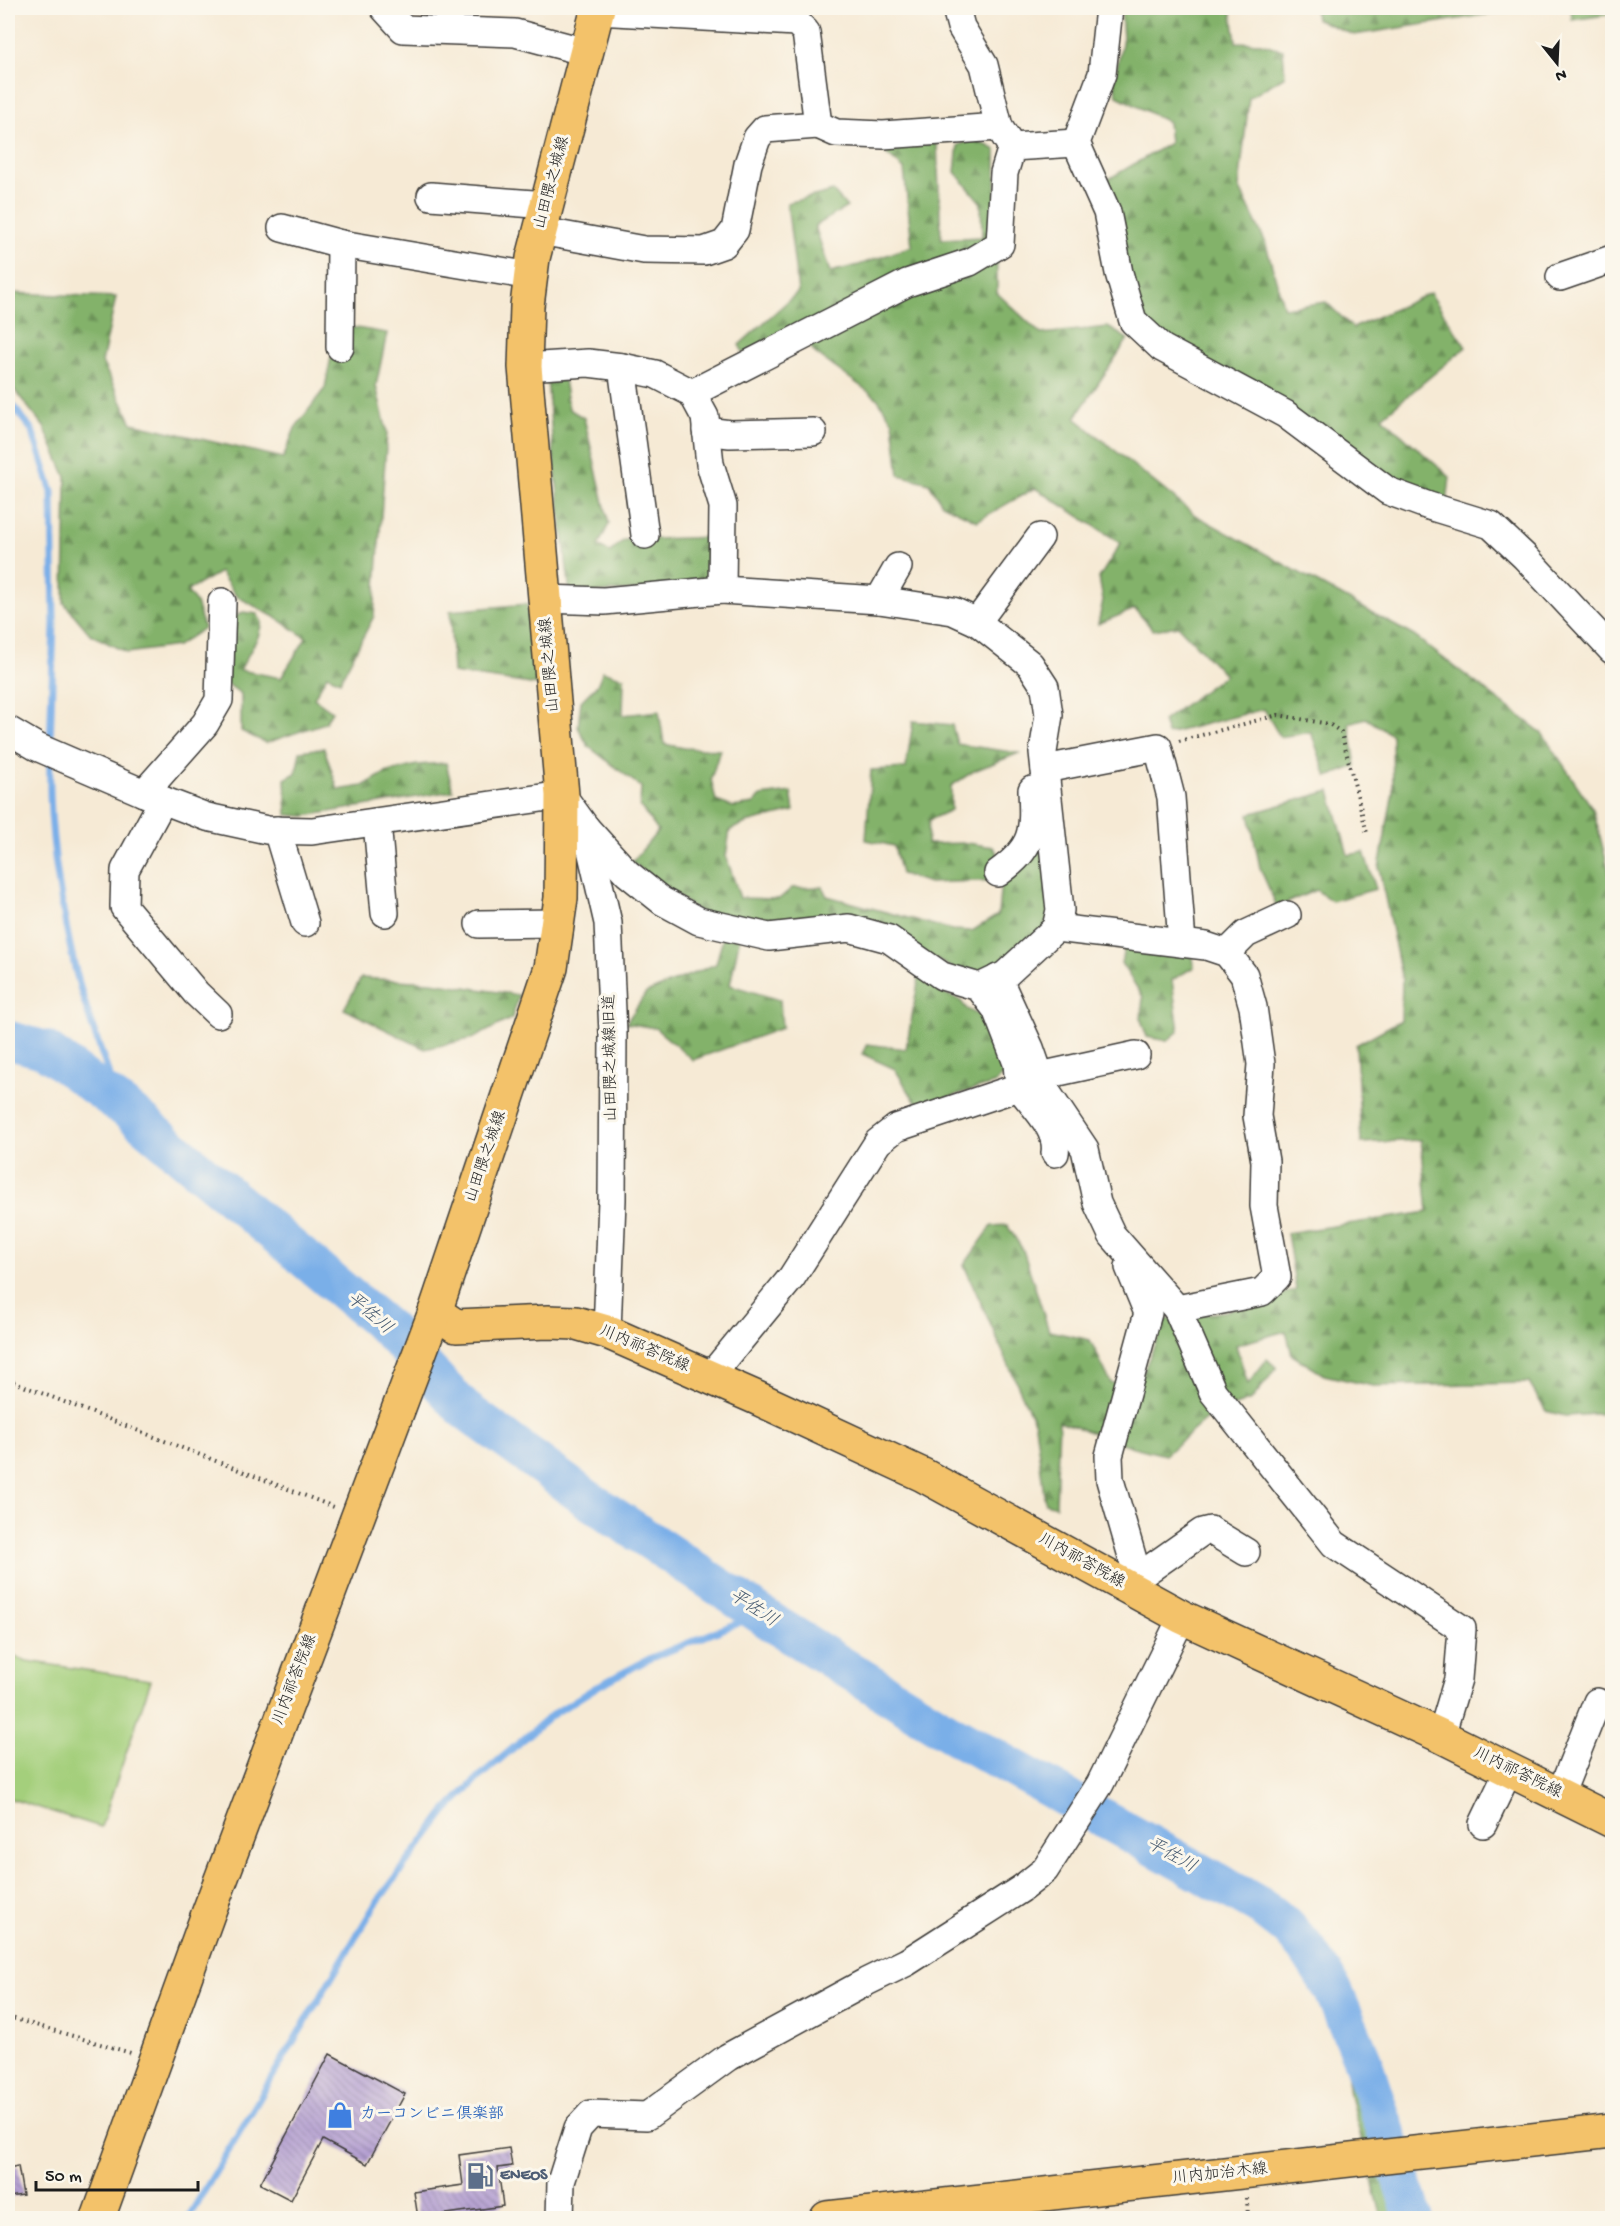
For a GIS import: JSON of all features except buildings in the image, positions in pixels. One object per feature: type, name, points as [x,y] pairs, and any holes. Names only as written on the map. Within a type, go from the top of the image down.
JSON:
[{"type":"main road","name":"山田隈之城線","points":[[430,1324],[551,968],[561,898],[562,795],[525,367],[527,306],[544,218],[597,9]]},
{"type":"main road","name":"川内祁答院線","points":[[98,2218],[154,2060],[430,1324],[456,1326],[576,1323],[607,1332],[923,1475],[1136,1584],[1182,1617],[1441,1736],[1612,1821]]},
{"type":"main road","name":"川内加治木線","points":[[827,2218],[1612,2131]]},
{"type":"street","points":[[384,8],[403,29],[515,33],[586,52]]},
{"type":"street","points":[[693,393],[907,283],[970,262],[1000,244],[1006,137],[984,65],[961,27],[956,8]]},
{"type":"street","points":[[1109,8],[1102,74],[1076,143],[1107,212],[1119,273],[1133,321],[1162,348],[1285,414],[1388,491],[1491,525],[1525,557],[1612,650]]},
{"type":"street","points":[[597,9],[796,22],[806,32],[818,125]]},
{"type":"street","points":[[430,196],[544,218],[644,250],[705,251],[724,244],[735,230],[748,164],[757,138],[765,129],[818,125],[836,133],[1006,137],[1076,143]]},
{"type":"street","points":[[282,228],[341,244],[531,276]]},
{"type":"street","points":[[340,347],[341,244]]},
{"type":"street","points":[[1560,277],[1612,259]]},
{"type":"street","points":[[525,367],[588,363],[622,367],[655,374],[693,393],[705,417],[710,464],[723,506],[722,590]]},
{"type":"street","points":[[622,367],[645,535]]},
{"type":"street","points":[[706,430],[730,434],[813,432]]},
{"type":"street","points":[[977,622],[1040,537]]},
{"type":"street","points":[[879,600],[898,567]]},
{"type":"street","points":[[545,599],[604,601],[722,590],[879,600],[953,611],[977,622],[1030,664],[1045,687],[1049,715],[1043,752],[1060,910],[1056,928],[1005,975],[988,982],[942,976],[889,939],[849,928],[769,937],[699,921],[662,901],[627,873],[586,828]]},
{"type":"street","points":[[218,1014],[196,993],[124,907],[125,870],[154,796],[205,724],[219,700],[222,602]]},
{"type":"street","points":[[8,730],[62,758],[207,817],[267,830],[312,831],[562,795]]},
{"type":"street","points":[[998,873],[1016,860],[1029,842],[1034,821],[1032,789],[1046,776],[1158,747],[1172,797],[1182,943]]},
{"type":"street","name":"山田隈之城線旧道","points":[[562,795],[586,828],[608,923],[613,1033],[612,1200],[607,1332]]},
{"type":"street","points":[[377,822],[385,913]]},
{"type":"street","points":[[1051,827],[1066,836],[1075,886]]},
{"type":"street","points":[[277,830],[305,923]]},
{"type":"street","points":[[1227,953],[1246,934],[1287,915]]},
{"type":"street","points":[[479,924],[557,923]]},
{"type":"street","points":[[1056,928],[1206,946],[1227,953],[1244,975],[1253,1007],[1261,1064],[1257,1116],[1264,1161],[1264,1206],[1277,1277],[1262,1292],[1177,1309]]},
{"type":"street","points":[[988,982],[1017,1063],[1029,1082],[1057,1143],[1055,1154]]},
{"type":"street","points":[[709,1378],[792,1277],[878,1142],[896,1128],[1029,1082],[1136,1054]]},
{"type":"street","points":[[1029,1082],[1044,1088],[1085,1149],[1097,1203],[1137,1282],[1148,1313],[1109,1456],[1110,1480],[1136,1584],[1202,1532],[1210,1530],[1246,1551]]},
{"type":"street","points":[[1113,1235],[1177,1309],[1213,1392],[1334,1544],[1462,1629],[1458,1679],[1441,1736]]},
{"type":"street","points":[[560,2218],[561,2182],[578,2128],[591,2114],[647,2116],[728,2057],[907,1962],[1021,1889],[1045,1870],[1100,1784],[1182,1617]]},
{"type":"street","points":[[1560,1796],[1597,1702]]},
{"type":"street","points":[[1483,1824],[1509,1770]]},
{"type":"path","points":[[1158,747],[1278,715],[1329,724],[1341,732],[1367,833]]},
{"type":"path","points":[[8,1380],[357,1517]]},
{"type":"path","points":[[8,2017],[154,2060]]},
{"type":"green space","points":[[1121,8],[1231,8],[1236,42],[1261,43],[1283,50],[1285,76],[1249,98],[1239,187],[1265,241],[1284,308],[1326,302],[1353,328],[1430,293],[1466,347],[1382,417],[1450,477],[1447,503],[1390,483],[1168,343],[1139,316],[1105,181],[1170,143],[1168,122],[1117,96],[1114,82],[1123,38]]},
{"type":"green space","points":[[1314,8],[1530,8],[1354,35],[1316,19]]},
{"type":"green space","points":[[1571,8],[1612,8],[1612,14],[1572,20]]},
{"type":"green space","points":[[975,139],[996,150],[997,293],[1041,334],[1108,327],[1128,339],[1075,418],[1195,515],[1414,636],[1542,733],[1593,809],[1612,883],[1612,1413],[1565,1416],[1546,1411],[1529,1383],[1373,1386],[1324,1375],[1292,1355],[1286,1331],[1236,1345],[1248,1384],[1267,1359],[1277,1368],[1251,1400],[1211,1415],[1165,1455],[1133,1447],[1059,1421],[1056,1506],[1045,1503],[1035,1424],[964,1265],[992,1226],[1007,1225],[1023,1250],[1049,1331],[1090,1340],[1111,1383],[1137,1387],[1165,1320],[1227,1311],[1296,1290],[1287,1233],[1428,1212],[1421,1140],[1361,1143],[1356,1045],[1401,1020],[1402,980],[1379,868],[1393,792],[1392,735],[1366,718],[1349,723],[1356,766],[1327,777],[1311,732],[1280,737],[1264,709],[1167,734],[1163,721],[1225,675],[1178,626],[1153,630],[1135,609],[1098,624],[1103,600],[1099,578],[1121,543],[1035,488],[977,521],[942,504],[929,483],[899,475],[893,422],[877,398],[815,353],[797,327],[745,356],[739,345],[798,292],[787,203],[833,191],[847,207],[815,226],[830,272],[859,265],[912,246],[904,169],[876,145],[937,144],[941,239],[982,237],[981,203],[955,172],[958,145]]},
{"type":"green space","points":[[8,293],[116,297],[102,362],[132,423],[283,458],[295,428],[325,388],[331,357],[347,356],[351,327],[387,333],[376,386],[387,432],[374,616],[340,681],[327,675],[314,698],[332,711],[325,723],[266,743],[241,731],[241,694],[226,683],[233,618],[243,612],[257,614],[262,622],[258,637],[240,670],[281,678],[306,638],[280,620],[236,596],[220,572],[187,591],[196,603],[204,628],[177,646],[127,653],[90,634],[64,603],[66,477],[44,427],[8,382]]},
{"type":"green space","points":[[547,379],[564,380],[569,409],[584,418],[609,524],[598,546],[610,552],[624,540],[714,537],[717,585],[570,594]]},
{"type":"green space","points":[[527,604],[538,685],[453,673],[450,611]]},
{"type":"green space","points":[[603,671],[624,678],[623,715],[659,711],[664,744],[684,748],[720,750],[711,779],[716,801],[733,807],[754,804],[761,796],[791,792],[794,811],[746,823],[730,830],[726,856],[740,898],[779,899],[792,888],[822,887],[827,896],[952,930],[972,931],[998,915],[1001,880],[929,883],[901,874],[894,846],[866,840],[871,770],[906,768],[913,721],[952,725],[957,744],[1019,753],[974,771],[951,786],[951,810],[929,820],[927,844],[967,843],[993,847],[1004,863],[1045,823],[1052,924],[978,981],[889,935],[780,929],[710,920],[632,862],[658,831],[640,806],[641,787],[588,746],[578,727],[581,701],[597,685]]},
{"type":"green space","points":[[324,748],[338,790],[363,786],[385,773],[417,765],[446,763],[453,791],[305,816],[287,815],[285,779],[296,773],[300,751]]},
{"type":"green space","points":[[1330,791],[1348,855],[1364,852],[1376,889],[1332,901],[1316,890],[1277,907],[1260,868],[1249,814]]},
{"type":"green space","points":[[724,933],[740,936],[730,985],[780,1000],[782,1028],[693,1060],[655,1028],[626,1023],[646,993],[716,964]]},
{"type":"green space","points":[[1124,948],[1193,956],[1194,967],[1172,980],[1179,1031],[1167,1041],[1147,1037],[1141,1020],[1143,997],[1121,963]]},
{"type":"green space","points":[[920,972],[938,991],[960,1000],[967,1009],[988,1020],[1003,1050],[1005,1072],[996,1083],[918,1106],[895,1069],[862,1054],[867,1044],[906,1049]]},
{"type":"green space","points":[[361,978],[431,982],[519,995],[512,1018],[474,1038],[425,1049],[344,1009]]},
{"type":"green space","points":[[8,1655],[27,1661],[151,1680],[101,1827],[8,1798]]},
{"type":"green space","points":[[1347,2070],[1401,2218],[1382,2218],[1350,2096]]},
{"type":"waterway","points":[[8,400],[32,430],[52,492],[54,623],[50,746]]},
{"type":"waterway","points":[[50,760],[52,834],[67,931],[82,993],[119,1104]]},
{"type":"waterway","name":"平佐川","points":[[8,1040],[45,1050],[130,1112],[387,1328],[464,1409],[586,1498],[778,1626],[949,1732],[1260,1906],[1287,1927],[1307,1949],[1333,1990],[1362,2059],[1414,2218]]},
{"type":"waterway","points":[[188,2218],[375,1905],[445,1812],[479,1777],[552,1715],[598,1686],[651,1658],[760,1614]]},
{"type":"place","name":"カーコンビニ倶楽部","points":[[340,2115]]},
{"type":"place","name":"ENEOS","points":[[480,2176]]}]
